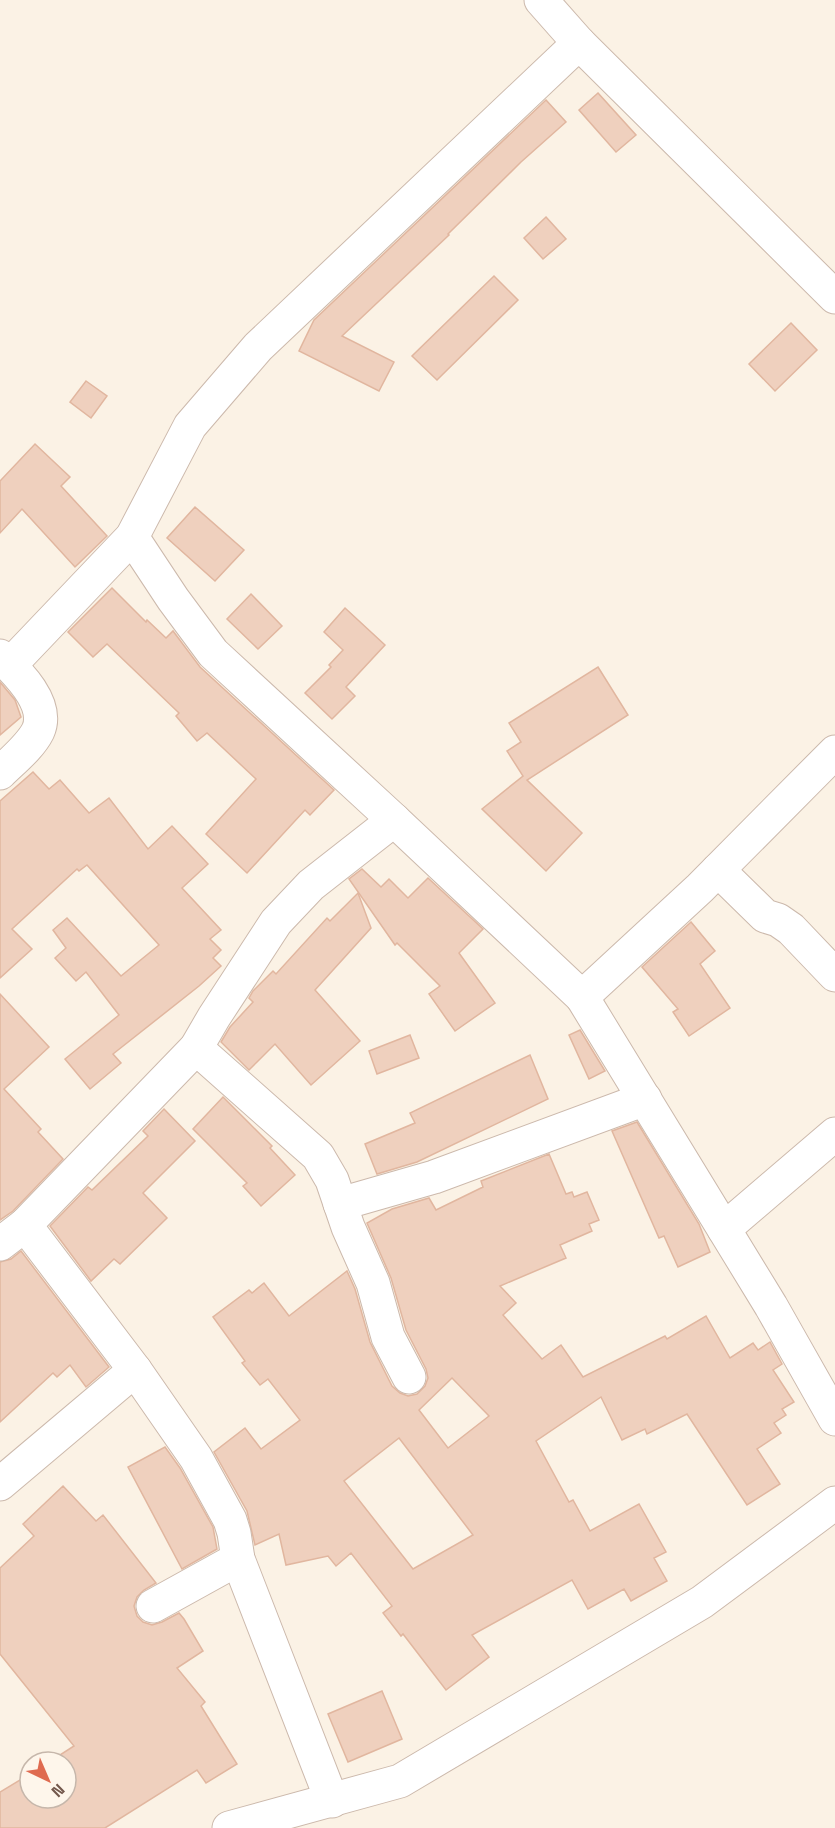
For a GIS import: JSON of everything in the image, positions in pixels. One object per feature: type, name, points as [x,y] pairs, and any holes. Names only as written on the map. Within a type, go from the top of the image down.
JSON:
[{"type":"street","points":[[541,0],[579,43],[835,297]]},
{"type":"street","points":[[0,773],[38,731],[41,718],[40,705],[5,660],[132,537],[190,426],[258,347],[579,43]]},
{"type":"street","points":[[132,537],[173,599],[213,652],[582,997],[771,1306],[835,1419]]},
{"type":"street","points":[[582,997],[718,870],[835,752]]},
{"type":"street","points":[[332,1801],[238,1559],[234,1533],[225,1508],[196,1458],[135,1370],[12,1235],[196,1048],[276,922],[310,885],[394,820]]},
{"type":"street","points":[[718,870],[765,916],[778,920],[791,929],[835,975]]},
{"type":"street","points":[[196,1048],[318,1156],[332,1180],[374,1283],[388,1337],[410,1377]]},
{"type":"street","points":[[340,1204],[434,1177],[645,1099]]},
{"type":"street","points":[[724,1229],[835,1134]]},
{"type":"street","points":[[0,1484],[135,1370]]},
{"type":"street","points":[[229,1828],[400,1781],[702,1602],[835,1503]]},
{"type":"street","points":[[153,1606],[238,1559]]},
{"type":"building","points":[[598,93],[636,135],[616,152],[579,110]]},
{"type":"building","points":[[546,100],[566,122],[521,162],[449,235],[342,336],[394,362],[379,391],[299,351],[314,320]]},
{"type":"building","points":[[546,217],[566,239],[543,259],[524,238]]},
{"type":"building","points":[[494,276],[518,300],[437,380],[412,356]]},
{"type":"building","points":[[791,323],[817,350],[775,391],[749,364]]},
{"type":"building","points":[[86,381],[107,396],[91,418],[70,402]]},
{"type":"building","points":[[35,444],[70,477],[61,486],[107,536],[75,567],[22,509],[0,533],[0,481]]},
{"type":"building","points":[[195,507],[244,550],[215,581],[167,538]]},
{"type":"building","points":[[112,588],[146,622],[147,620],[166,638],[173,631],[200,667],[334,790],[310,815],[305,810],[247,873],[206,834],[256,779],[207,733],[197,741],[176,716],[179,713],[107,644],[93,657],[68,632]]},
{"type":"building","points":[[251,594],[282,626],[258,649],[227,619]]},
{"type":"building","points":[[345,608],[385,645],[346,687],[355,696],[332,719],[305,693],[331,667],[329,665],[343,650],[324,632]]},
{"type":"building","points":[[598,667],[628,715],[527,780],[582,833],[546,871],[482,809],[523,776],[507,751],[521,742],[509,723]]},
{"type":"building","points":[[0,682],[15,700],[21,717],[0,735]]},
{"type":"building","points":[[33,772],[49,789],[60,780],[89,813],[109,798],[148,849],[172,826],[208,864],[182,888],[221,930],[210,939],[221,950],[213,958],[221,966],[113,1054],[121,1063],[90,1089],[65,1059],[119,1015],[86,972],[76,981],[55,958],[66,948],[53,930],[67,918],[121,976],[159,945],[87,865],[79,871],[77,869],[12,929],[32,949],[0,978],[0,801]]},
{"type":"building","points":[[362,869],[381,887],[389,879],[408,898],[428,878],[483,929],[459,953],[495,1003],[455,1031],[429,994],[440,986],[397,943],[395,945],[349,879]]},
{"type":"building","points":[[358,893],[371,928],[315,990],[360,1041],[311,1085],[275,1044],[249,1070],[221,1042],[230,1027],[253,1002],[249,998],[253,991],[273,971],[276,974],[327,918],[330,921]]},
{"type":"building","points":[[691,922],[715,951],[700,964],[730,1008],[689,1036],[673,1012],[678,1009],[642,967]]},
{"type":"building","points":[[0,994],[49,1047],[4,1089],[41,1129],[38,1132],[63,1159],[13,1211],[0,1220]]},
{"type":"building","points":[[580,1030],[605,1071],[589,1079],[569,1035]]},
{"type":"building","points":[[410,1035],[419,1058],[377,1074],[369,1051]]},
{"type":"building","points":[[530,1055],[548,1099],[417,1162],[377,1174],[365,1144],[415,1123],[410,1113]]},
{"type":"building","points":[[223,1097],[272,1146],[270,1148],[295,1175],[261,1206],[243,1186],[247,1183],[193,1129]]},
{"type":"building","points":[[164,1109],[195,1141],[143,1193],[167,1218],[120,1264],[114,1259],[91,1281],[50,1226],[88,1187],[92,1190],[148,1136],[143,1131]]},
{"type":"building","points":[[637,1122],[699,1224],[710,1252],[678,1267],[664,1236],[659,1238],[612,1131]]},
{"type":"building","points":[[549,1154],[566,1194],[572,1192],[574,1197],[587,1192],[599,1220],[589,1224],[592,1231],[560,1245],[566,1258],[500,1286],[516,1303],[503,1315],[542,1359],[561,1345],[583,1377],[665,1336],[667,1339],[706,1316],[730,1358],[753,1343],[758,1350],[770,1342],[782,1364],[773,1370],[794,1402],[782,1409],[786,1415],[774,1423],[781,1433],[757,1449],[780,1484],[747,1505],[687,1414],[647,1434],[645,1429],[622,1440],[601,1397],[536,1441],[569,1502],[573,1500],[590,1531],[639,1504],[666,1552],[654,1558],[667,1581],[631,1601],[624,1589],[588,1609],[572,1580],[472,1635],[489,1657],[446,1690],[403,1634],[401,1636],[383,1613],[392,1606],[351,1553],[336,1566],[328,1556],[286,1565],[279,1534],[255,1545],[247,1511],[214,1452],[245,1428],[261,1449],[300,1420],[268,1379],[260,1385],[242,1363],[245,1361],[213,1317],[249,1290],[252,1293],[264,1283],[289,1316],[347,1271],[355,1289],[370,1342],[392,1386],[408,1396],[417,1394],[425,1386],[428,1378],[426,1369],[406,1330],[391,1278],[367,1223],[392,1209],[429,1198],[436,1210],[483,1187],[481,1181]],"holes":[[[452,1378],[489,1416],[448,1448],[419,1410]],[[399,1438],[473,1535],[413,1569],[344,1481]]]},
{"type":"building","points":[[21,1251],[109,1367],[86,1387],[70,1365],[57,1377],[53,1373],[0,1422],[0,1262],[11,1259]]},
{"type":"building","points":[[165,1447],[180,1468],[213,1527],[217,1549],[182,1569],[128,1467]]},
{"type":"building","points":[[63,1486],[96,1521],[103,1515],[156,1583],[137,1597],[134,1606],[137,1616],[143,1622],[152,1625],[179,1613],[203,1651],[177,1668],[205,1702],[201,1706],[237,1764],[206,1783],[197,1770],[105,1828],[0,1828],[0,1792],[18,1781],[18,1810],[78,1810],[78,1750],[68,1750],[74,1746],[0,1654],[0,1568],[34,1536],[23,1524]]},
{"type":"building","points":[[382,1691],[402,1739],[348,1762],[328,1714]]}]
